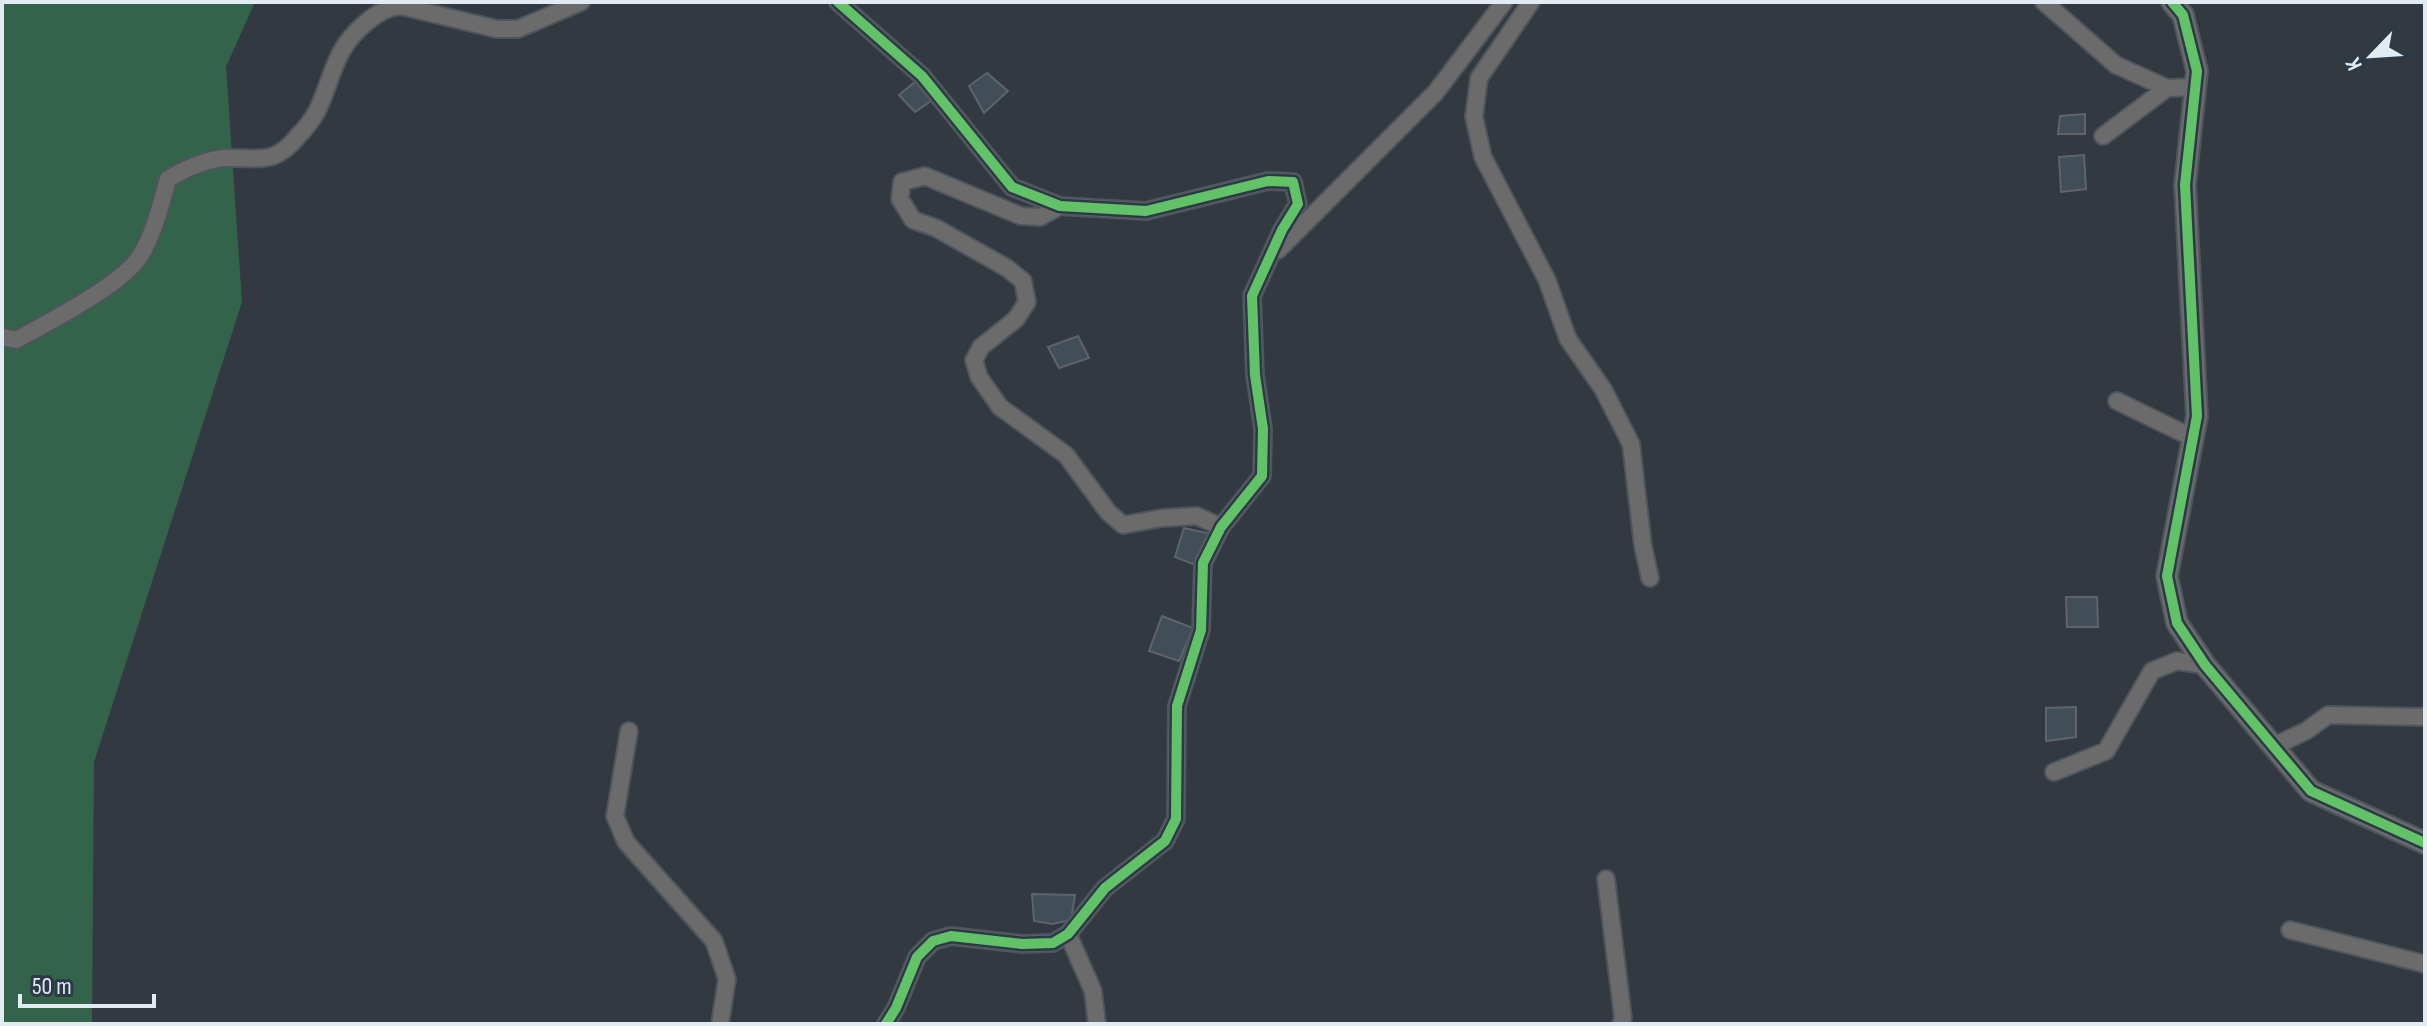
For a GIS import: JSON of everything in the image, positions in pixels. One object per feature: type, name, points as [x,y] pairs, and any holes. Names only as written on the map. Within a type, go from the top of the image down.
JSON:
[{"type":"street","points":[[2,337],[16,340],[124,275],[140,256],[159,213],[168,179],[190,167],[223,158],[261,160],[280,154],[316,114],[341,51],[372,17],[386,7],[401,6],[497,29],[518,29],[581,2]]},
{"type":"street","points":[[838,2],[922,76],[1012,187],[1060,206],[1146,211],[1268,181],[1293,182],[1298,204],[1282,230],[1252,296],[1255,375],[1263,429],[1262,476],[1221,527],[1203,563],[1201,630],[1177,706],[1176,819],[1165,841],[1105,888],[1068,934],[1053,943],[1022,944],[951,936],[933,941],[917,957],[886,1024]]},
{"type":"street","points":[[1268,259],[1436,92],[1504,2]]},
{"type":"street","points":[[1531,2],[1479,78],[1474,117],[1483,157],[1547,280],[1568,339],[1603,389],[1631,444],[1643,546],[1650,578]]},
{"type":"street","points":[[2044,2],[2116,65],[2167,88],[2195,87]]},
{"type":"street","points":[[2172,2],[2183,15],[2197,71],[2185,185],[2197,416],[2167,576],[2177,623],[2205,665],[2311,791],[2425,843]]},
{"type":"street","points":[[2103,136],[2167,88]]},
{"type":"street","points":[[1060,206],[1040,217],[1021,216],[925,176],[902,182],[900,199],[913,220],[936,228],[1007,268],[1023,281],[1027,302],[1016,319],[981,347],[974,360],[979,377],[1000,407],[1066,455],[1108,512],[1123,525],[1197,516],[1221,527]]},
{"type":"street","points":[[2117,401],[2193,438]]},
{"type":"street","points":[[2054,772],[2106,751],[2152,671],[2177,661],[2205,665]]},
{"type":"street","points":[[2274,746],[2306,731],[2328,715],[2425,717]]},
{"type":"street","points":[[629,731],[615,816],[626,842],[714,941],[727,979],[720,1024]]},
{"type":"street","points":[[1606,879],[1623,1018],[1621,1024]]},
{"type":"street","points":[[2290,930],[2425,964]]},
{"type":"street","points":[[1068,934],[1093,991],[1097,1024]]},
{"type":"green space","points":[[2,2],[255,2],[226,67],[242,302],[94,762],[92,1024],[2,1024]]},
{"type":"building","points":[[987,73],[1008,91],[984,113],[969,86]]},
{"type":"building","points":[[915,82],[931,101],[915,112],[899,95]]},
{"type":"building","points":[[2085,114],[2085,134],[2058,134],[2060,116]]},
{"type":"building","points":[[2084,155],[2086,189],[2061,192],[2059,157]]},
{"type":"building","points":[[1078,336],[1089,358],[1059,368],[1048,347]]},
{"type":"building","points":[[1184,528],[1211,534],[1198,566],[1175,557]]},
{"type":"building","points":[[2066,597],[2097,597],[2098,627],[2067,627]]},
{"type":"building","points":[[1162,616],[1193,628],[1179,661],[1149,651]]},
{"type":"building","points":[[2076,707],[2076,737],[2046,741],[2046,708]]},
{"type":"building","points":[[1032,894],[1075,895],[1071,920],[1052,924],[1034,921]]},
{"type":"cycle path","points":[[838,2],[922,76],[1012,187],[1060,206],[1146,211],[1268,181],[1293,182],[1298,204],[1282,230],[1252,296],[1255,375],[1263,429],[1262,476],[1221,527],[1203,563],[1201,630],[1177,706],[1176,819],[1165,841],[1105,888],[1068,934],[1053,943],[1022,944],[951,936],[933,941],[917,957],[886,1024]]},
{"type":"cycle path","points":[[2172,2],[2183,15],[2197,71],[2185,185],[2197,416],[2167,576],[2177,623],[2205,665],[2311,791],[2425,843]]}]
